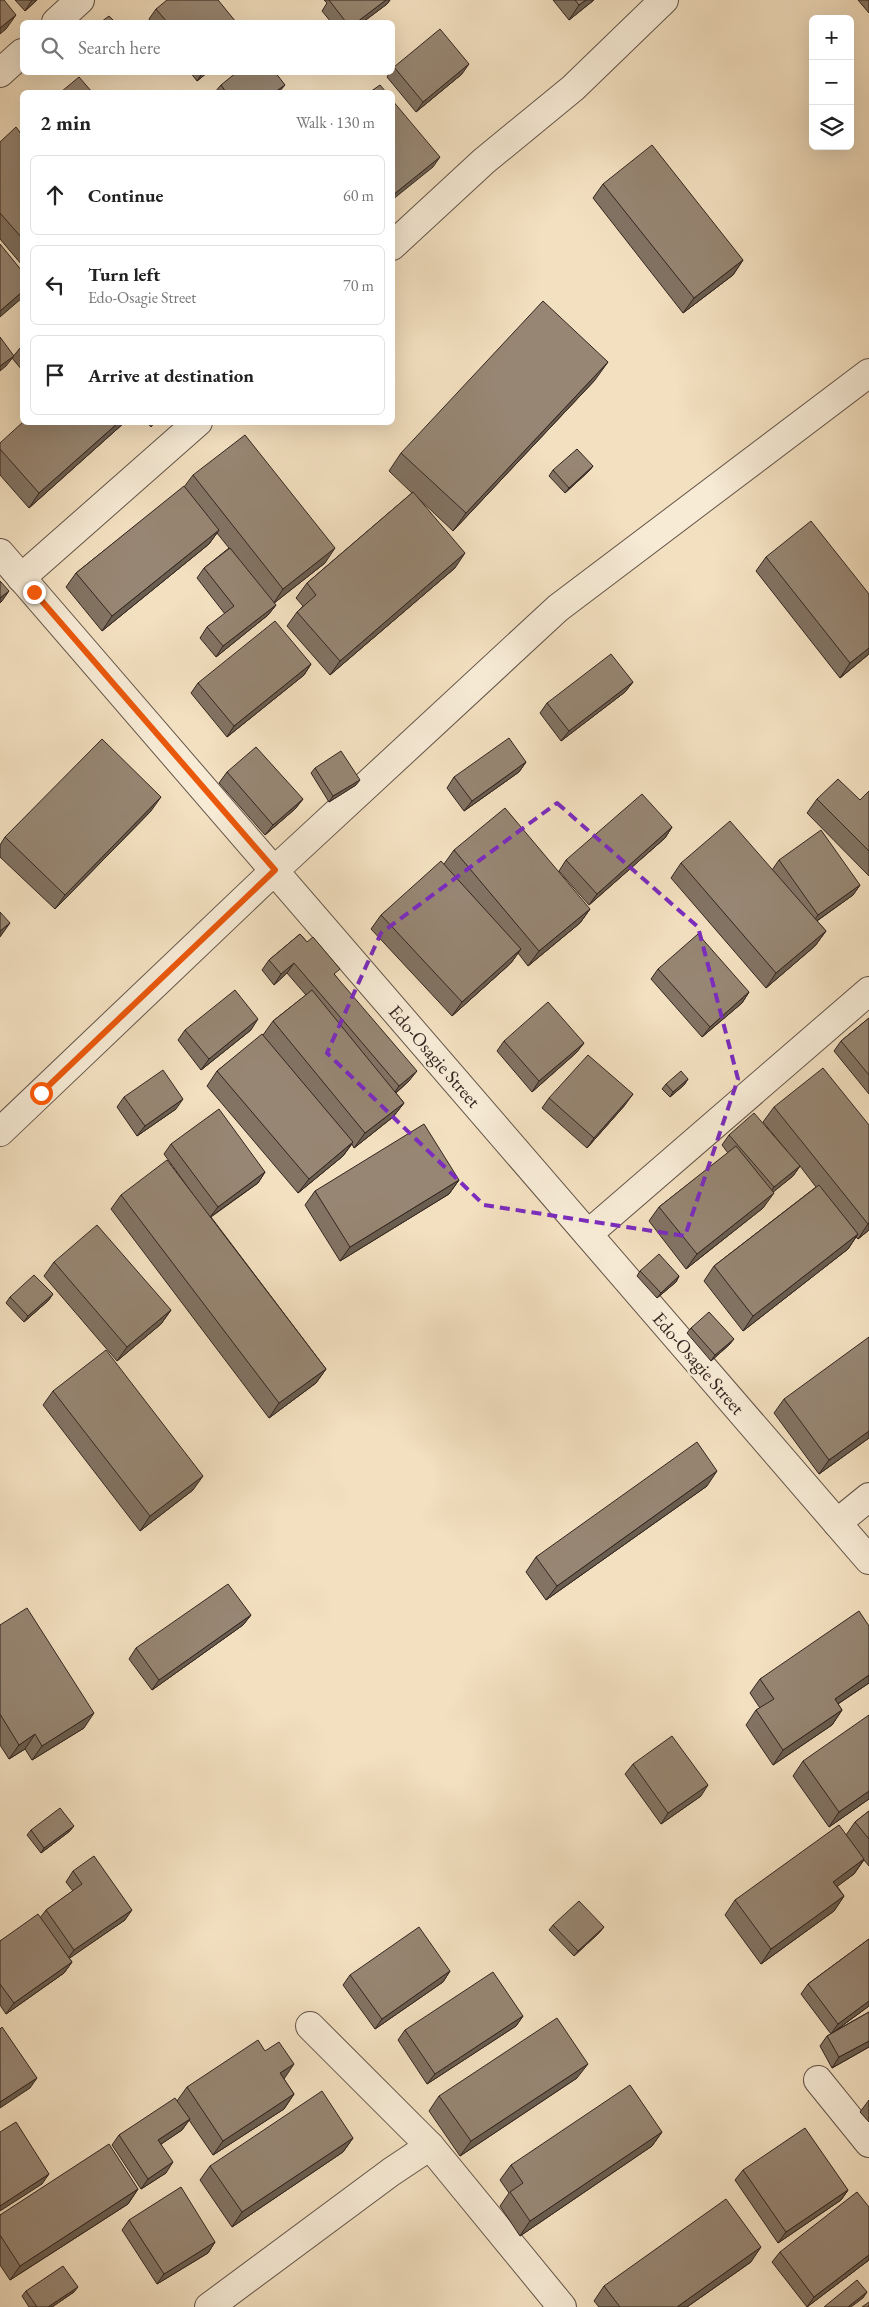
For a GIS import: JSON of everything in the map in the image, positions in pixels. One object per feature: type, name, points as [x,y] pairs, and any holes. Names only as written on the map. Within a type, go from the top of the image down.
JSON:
[{"type":"street","points":[[58,20],[80,0]]},
{"type":"street","points":[[395,243],[484,161],[573,88],[664,0]]},
{"type":"street","points":[[0,73],[20,55]]},
{"type":"street","points":[[0,1132],[275,870],[558,608],[869,373]]},
{"type":"street","points":[[21,578],[195,425]]},
{"type":"street","name":"Edo-Osagie Street","points":[[0,553],[869,1560]]},
{"type":"street","points":[[588,1234],[869,991]]},
{"type":"street","points":[[837,1523],[869,1497]]},
{"type":"street","points":[[310,2026],[430,2146],[562,2307]]},
{"type":"street","points":[[818,2080],[869,2143]]},
{"type":"street","points":[[209,2307],[391,2172],[430,2146]]},
{"type":"highlighted area","points":[[557,803],[698,927],[738,1079],[685,1236],[484,1205],[327,1053],[381,933]]},
{"type":"building","points":[[0,0],[4,0],[16,15],[0,28]]},
{"type":"building","points":[[167,0],[218,0],[234,20],[165,20],[156,9]]},
{"type":"building","points":[[329,0],[386,0],[360,20],[344,20]]},
{"type":"building","points":[[575,0],[586,0],[579,5]]},
{"type":"building","points":[[109,16],[113,20],[104,20]]},
{"type":"building","points":[[440,29],[469,64],[423,102],[395,66]]},
{"type":"building","points":[[233,75],[277,75],[285,85],[278,90],[225,90],[221,85]]},
{"type":"building","points":[[79,77],[90,90],[63,90]]},
{"type":"building","points":[[380,85],[384,90],[373,90]]},
{"type":"building","points":[[395,104],[440,157],[395,193]]},
{"type":"building","points":[[16,127],[20,132],[20,236],[0,213],[0,142]]},
{"type":"building","points":[[652,145],[743,260],[694,298],[603,184]]},
{"type":"building","points":[[0,244],[20,269],[20,294],[0,311]]},
{"type":"building","points":[[543,301],[608,362],[466,513],[401,453]]},
{"type":"building","points":[[0,337],[14,356],[0,366]]},
{"type":"building","points":[[20,425],[116,425],[39,493],[0,449],[0,443]]},
{"type":"building","points":[[245,435],[335,548],[283,589],[193,475]]},
{"type":"building","points":[[577,449],[593,466],[569,488],[553,470]]},
{"type":"building","points":[[184,486],[219,530],[112,616],[76,573]]},
{"type":"building","points":[[413,492],[465,553],[340,661],[297,612],[316,595],[307,583]]},
{"type":"building","points":[[811,521],[869,594],[869,648],[850,663],[766,557]]},
{"type":"building","points":[[230,548],[276,605],[223,646],[207,627],[234,606],[204,568]]},
{"type":"building","points":[[0,581],[9,591],[0,598]]},
{"type":"building","points":[[275,621],[311,664],[234,726],[198,683]]},
{"type":"building","points":[[611,654],[633,682],[569,731],[547,703]]},
{"type":"building","points":[[509,738],[526,762],[472,801],[454,777]]},
{"type":"building","points":[[102,739],[161,797],[65,895],[5,837]]},
{"type":"building","points":[[256,747],[303,799],[273,825],[227,772]]},
{"type":"building","points":[[341,751],[360,780],[333,796],[315,768]]},
{"type":"building","points":[[838,779],[860,800],[869,791],[869,851],[817,799]]},
{"type":"building","points":[[642,794],[672,827],[597,894],[566,860]]},
{"type":"building","points":[[505,808],[590,909],[539,951],[454,850]]},
{"type":"building","points":[[730,821],[826,931],[776,973],[681,863]]},
{"type":"building","points":[[821,830],[860,885],[818,915],[779,860]]},
{"type":"building","points":[[441,861],[521,949],[462,1002],[381,915]]},
{"type":"building","points":[[0,912],[10,923],[0,931]]},
{"type":"building","points":[[300,934],[307,942],[313,937],[340,969],[334,974],[417,1071],[399,1086],[294,963],[281,974],[269,960]]},
{"type":"building","points":[[698,934],[749,992],[710,1027],[658,969]]},
{"type":"building","points":[[235,990],[258,1019],[209,1059],[185,1030]]},
{"type":"building","points":[[312,990],[404,1103],[365,1133],[273,1021]]},
{"type":"building","points":[[548,1002],[584,1043],[539,1081],[504,1041]]},
{"type":"building","points":[[869,1018],[869,1075],[841,1041]]},
{"type":"building","points":[[262,1034],[353,1142],[309,1179],[217,1071]]},
{"type":"building","points":[[588,1055],[633,1094],[594,1138],[549,1098]]},
{"type":"building","points":[[823,1068],[869,1125],[868,1224],[774,1107]]},
{"type":"building","points":[[163,1070],[183,1099],[145,1126],[124,1097]]},
{"type":"building","points":[[681,1071],[688,1079],[673,1092],[666,1084]]},
{"type":"building","points":[[219,1109],[265,1172],[218,1207],[171,1144]]},
{"type":"building","points":[[754,1113],[800,1166],[774,1187],[729,1135]]},
{"type":"building","points":[[424,1124],[459,1180],[350,1247],[315,1191]]},
{"type":"building","points":[[736,1146],[774,1193],[697,1254],[659,1207]]},
{"type":"building","points":[[167,1160],[326,1369],[279,1403],[121,1195]]},
{"type":"building","points":[[819,1185],[858,1234],[753,1316],[714,1266]]},
{"type":"building","points":[[97,1225],[171,1310],[127,1347],[54,1262]]},
{"type":"building","points":[[659,1254],[679,1276],[661,1293],[640,1271]]},
{"type":"building","points":[[34,1275],[53,1294],[28,1316],[10,1297]]},
{"type":"building","points":[[709,1312],[734,1339],[715,1355],[691,1328]]},
{"type":"building","points":[[869,1337],[869,1431],[829,1460],[784,1399]]},
{"type":"building","points":[[106,1350],[203,1476],[150,1516],[53,1391]]},
{"type":"building","points":[[697,1442],[717,1471],[557,1586],[536,1557]]},
{"type":"building","points":[[228,1584],[251,1615],[159,1680],[136,1648]]},
{"type":"building","points":[[27,1608],[94,1713],[42,1746],[35,1734],[19,1745],[0,1714],[0,1625]]},
{"type":"building","points":[[859,1611],[869,1626],[869,1675],[835,1699],[842,1710],[783,1750],[756,1710],[774,1699],[760,1679]]},
{"type":"building","points":[[869,1715],[869,1791],[839,1812],[803,1761]]},
{"type":"building","points":[[672,1736],[708,1785],[668,1813],[633,1764]]},
{"type":"building","points":[[60,1808],[74,1826],[44,1848],[31,1830]]},
{"type":"building","points":[[869,1811],[869,1839],[855,1822]]},
{"type":"building","points":[[839,1825],[864,1859],[833,1882],[844,1896],[771,1949],[735,1900]]},
{"type":"building","points":[[94,1856],[132,1910],[74,1950],[46,1910],[82,1884],[73,1871]]},
{"type":"building","points":[[579,1901],[604,1927],[578,1951],[553,1925]]},
{"type":"building","points":[[38,1914],[72,1962],[14,2003],[0,1984],[0,1941]]},
{"type":"building","points":[[419,1927],[450,1971],[382,2019],[350,1975]]},
{"type":"building","points":[[869,1939],[869,2001],[838,2024],[808,1984]]},
{"type":"building","points":[[493,1972],[523,2016],[435,2074],[405,2030]]},
{"type":"building","points":[[869,2012],[869,2041],[839,2057],[827,2036]]},
{"type":"building","points":[[557,2018],[588,2064],[471,2141],[439,2096]]},
{"type":"building","points":[[2,2027],[37,2078],[0,2102],[0,2029]]},
{"type":"building","points":[[258,2040],[265,2051],[279,2042],[294,2064],[280,2073],[294,2094],[223,2141],[187,2087]]},
{"type":"building","points":[[630,2085],[662,2132],[530,2221],[510,2192],[523,2183],[511,2165]]},
{"type":"building","points":[[322,2091],[353,2138],[242,2212],[210,2166]]},
{"type":"building","points":[[175,2098],[190,2119],[158,2140],[173,2162],[148,2179],[119,2135]]},
{"type":"building","points":[[16,2122],[49,2174],[0,2206],[0,2132]]},
{"type":"building","points":[[805,2128],[848,2190],[786,2232],[743,2170]]},
{"type":"building","points":[[109,2144],[138,2189],[20,2266],[0,2235],[0,2215]]},
{"type":"building","points":[[181,2187],[215,2242],[164,2274],[129,2220]]},
{"type":"building","points":[[857,2192],[869,2207],[869,2255],[814,2297],[780,2252]]},
{"type":"building","points":[[726,2199],[761,2247],[677,2307],[620,2307],[604,2286]]},
{"type":"building","points":[[63,2266],[78,2287],[48,2307],[37,2307],[26,2291]]},
{"type":"building","points":[[857,2280],[867,2292],[848,2307],[824,2307]]},
{"type":"building","points":[[869,2302],[869,2307],[862,2307]]},
{"type":"route","points":[[34,592],[275,870],[41,1093]]}]
